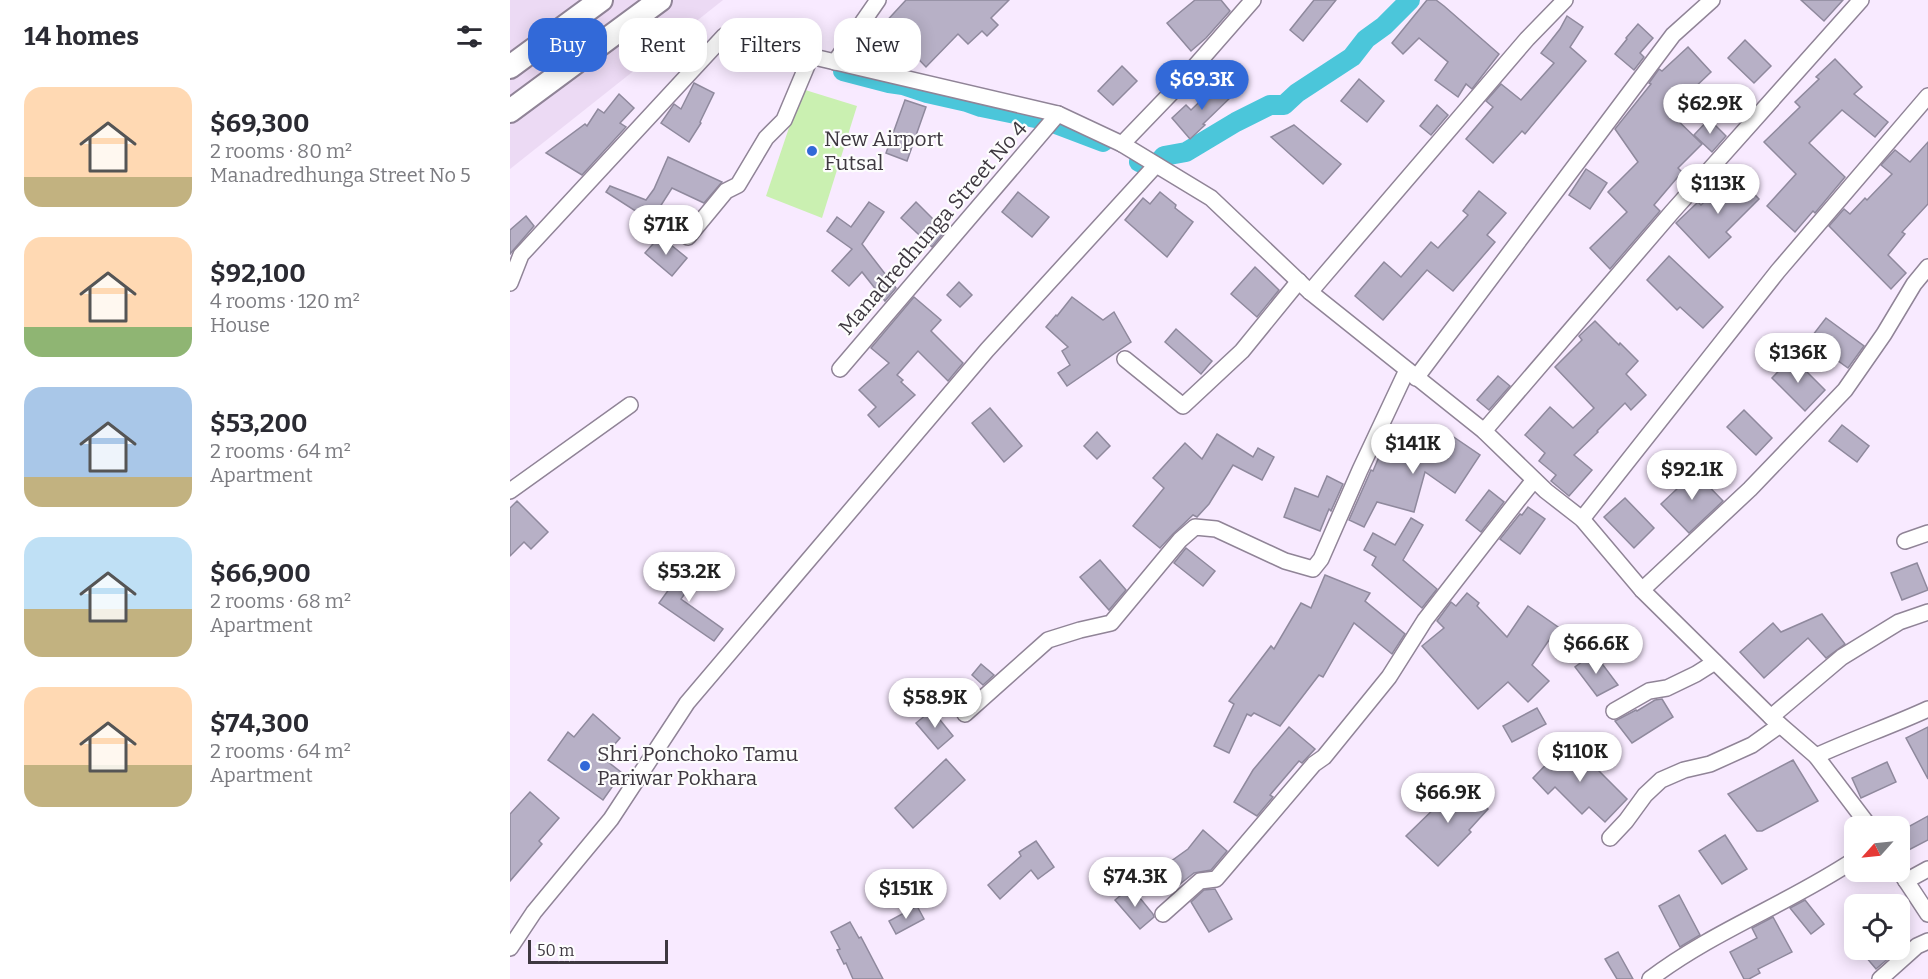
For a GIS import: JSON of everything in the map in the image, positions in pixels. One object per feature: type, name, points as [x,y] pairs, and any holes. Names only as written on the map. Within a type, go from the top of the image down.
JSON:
[{"type":"street","points":[[510,67],[601,0]]},
{"type":"street","points":[[510,111],[660,0]]},
{"type":"street","points":[[866,18],[878,0]]},
{"type":"street","points":[[1122,144],[1176,88],[1253,0]]},
{"type":"street","points":[[1125,359],[1184,406],[1305,286],[1527,39],[1565,0]]},
{"type":"street","points":[[965,714],[1048,640],[1111,623],[1180,540],[1195,527],[1215,530],[1285,561],[1313,569],[1321,560],[1360,470],[1412,374],[1673,35],[1712,0]]},
{"type":"street","points":[[1484,431],[1672,212],[1861,0]]},
{"type":"street","points":[[510,283],[516,253],[719,41]]},
{"type":"street","points":[[688,237],[726,191],[738,185],[766,138],[784,120],[804,72]]},
{"type":"street","points":[[878,72],[1058,114],[1122,144],[1211,198],[1305,286],[1484,431],[1546,491],[1582,519],[1642,590],[1775,721],[1816,756],[1861,816]]},
{"type":"street","points":[[1582,519],[1778,271],[1928,96]]},
{"type":"street","name":"Manadredhunga Street No 4","points":[[840,369],[1058,114]]},
{"type":"street","points":[[510,948],[534,912],[610,819],[687,703],[987,350],[1156,165]]},
{"type":"street","points":[[1642,590],[1750,489],[1845,390],[1921,284],[1928,267]]},
{"type":"street","points":[[510,491],[630,405]]},
{"type":"street","points":[[1163,915],[1200,882],[1216,879],[1314,764],[1324,757],[1389,676],[1425,620],[1534,480]]},
{"type":"street","points":[[1905,541],[1928,533]]},
{"type":"street","points":[[1610,838],[1645,795],[1661,780],[1684,770],[1710,764],[1752,745],[1842,657],[1899,622],[1928,612]]},
{"type":"street","points":[[1614,711],[1649,691],[1667,688],[1715,662]]},
{"type":"street","points":[[1816,756],[1928,709]]},
{"type":"street","points":[[1650,979],[1687,953],[1752,916],[1801,893],[1844,866]]},
{"type":"street","points":[[1910,874],[1928,869]]},
{"type":"street","points":[[1907,882],[1928,914]]},
{"type":"street","points":[[1880,979],[1917,946],[1928,941]]},
{"type":"shaded area","points":[[510,0],[723,0],[700,18],[619,18],[619,72],[632,72],[510,169]]},
{"type":"green space","name":"New Airport Futsal","points":[[802,89],[857,106],[822,218],[766,196]]},
{"type":"building","points":[[906,0],[1009,0],[991,18],[998,25],[987,36],[982,31],[968,44],[958,34],[926,67],[921,62],[921,18],[889,18]]},
{"type":"building","points":[[1195,0],[1221,0],[1230,11],[1191,51],[1167,23]]},
{"type":"building","points":[[1314,0],[1336,0],[1303,41],[1290,30]]},
{"type":"building","points":[[1427,0],[1436,0],[1444,6],[1499,54],[1472,89],[1466,84],[1458,97],[1435,80],[1448,62],[1419,38],[1403,54],[1392,43]]},
{"type":"building","points":[[1801,0],[1843,0],[1824,21]]},
{"type":"building","points":[[1567,16],[1583,27],[1570,47],[1586,61],[1525,134],[1522,131],[1493,163],[1466,139],[1493,107],[1486,101],[1501,84],[1521,100],[1554,63],[1541,53]]},
{"type":"building","points":[[1638,24],[1653,38],[1640,53],[1644,57],[1634,70],[1615,54]]},
{"type":"building","points":[[1745,40],[1771,66],[1754,83],[1728,58]]},
{"type":"building","points":[[1688,47],[1711,72],[1669,112],[1702,144],[1678,168],[1682,172],[1654,205],[1660,211],[1610,269],[1590,248],[1627,212],[1608,192],[1638,162],[1615,129],[1651,84],[1649,83],[1659,69],[1662,71]]},
{"type":"building","points":[[1835,59],[1862,87],[1854,94],[1888,122],[1875,137],[1842,110],[1809,143],[1845,177],[1815,213],[1813,211],[1795,232],[1767,206],[1796,174],[1764,142],[1800,107],[1795,102],[1819,79],[1816,77]]},
{"type":"building","points":[[1122,66],[1137,81],[1113,105],[1098,91]]},
{"type":"building","points":[[1359,79],[1384,101],[1367,122],[1341,101]]},
{"type":"building","points":[[1220,82],[1233,95],[1190,139],[1172,118],[1186,105],[1191,110]]},
{"type":"building","points":[[694,83],[714,93],[701,123],[689,142],[661,123],[674,104],[681,109]]},
{"type":"building","points":[[619,94],[634,108],[620,123],[626,127],[582,175],[546,153],[585,124],[587,126],[598,109],[604,113]]},
{"type":"building","points":[[905,100],[926,107],[907,161],[886,153]]},
{"type":"building","points":[[1437,105],[1448,115],[1431,135],[1420,126]]},
{"type":"building","points":[[1709,119],[1726,136],[1712,152],[1694,135]]},
{"type":"building","points":[[1294,125],[1341,164],[1323,184],[1271,137]]},
{"type":"building","points":[[1928,142],[1928,204],[1902,232],[1905,234],[1888,255],[1906,273],[1891,289],[1829,226],[1844,209],[1850,214],[1865,198],[1867,200],[1892,174],[1881,165],[1895,150],[1910,162]]},
{"type":"building","points":[[668,157],[722,182],[704,203],[672,188],[651,221],[606,192],[610,186],[646,200],[654,189]]},
{"type":"building","points":[[1586,169],[1607,183],[1590,209],[1569,195]]},
{"type":"building","points":[[1734,173],[1759,199],[1726,232],[1731,237],[1709,258],[1676,223],[1698,202],[1701,205]]},
{"type":"building","points":[[1479,191],[1506,213],[1487,235],[1495,242],[1453,291],[1427,270],[1383,320],[1355,296],[1384,262],[1401,277],[1431,242],[1438,248],[1468,215],[1463,211]]},
{"type":"building","points":[[1018,192],[1049,217],[1032,237],[1002,212]]},
{"type":"building","points":[[1160,192],[1193,222],[1167,257],[1125,220],[1143,198],[1150,204]]},
{"type":"building","points":[[869,202],[884,212],[862,244],[896,288],[885,301],[862,272],[849,286],[832,271],[852,249],[827,231],[837,217],[851,227]]},
{"type":"building","points":[[916,202],[945,231],[932,247],[901,218]]},
{"type":"building","points":[[526,216],[534,226],[510,254],[510,230]]},
{"type":"building","points":[[660,236],[687,258],[672,276],[645,253]]},
{"type":"building","points":[[1669,256],[1723,307],[1703,328],[1680,307],[1677,310],[1647,280]]},
{"type":"building","points":[[1255,267],[1279,290],[1257,317],[1231,294]]},
{"type":"building","points":[[959,282],[972,295],[960,307],[947,295]]},
{"type":"building","points":[[914,297],[941,320],[931,331],[963,363],[948,381],[918,351],[897,375],[915,395],[879,427],[868,415],[876,407],[859,390],[889,363],[871,348]]},
{"type":"building","points":[[1072,297],[1103,320],[1114,312],[1131,342],[1067,386],[1058,373],[1070,365],[1062,351],[1068,347],[1046,327]]},
{"type":"building","points":[[1826,318],[1864,346],[1848,368],[1809,340]]},
{"type":"building","points":[[1595,321],[1638,361],[1626,374],[1646,395],[1631,410],[1625,403],[1574,455],[1592,470],[1569,496],[1551,481],[1556,475],[1539,461],[1545,453],[1525,435],[1550,407],[1573,428],[1594,408],[1555,367],[1582,340],[1579,336]]},
{"type":"building","points":[[1176,329],[1212,361],[1201,374],[1165,342]]},
{"type":"building","points":[[1792,357],[1825,390],[1805,411],[1772,378]]},
{"type":"building","points":[[1498,376],[1510,386],[1489,410],[1477,400]]},
{"type":"building","points":[[990,408],[1022,446],[1004,462],[972,423]]},
{"type":"building","points":[[1744,410],[1772,438],[1756,455],[1727,427]]},
{"type":"building","points":[[1842,425],[1869,446],[1857,462],[1829,441]]},
{"type":"building","points":[[1442,429],[1480,455],[1455,493],[1425,472],[1414,512],[1377,502],[1364,527],[1349,520],[1384,445],[1420,461]]},
{"type":"building","points":[[1097,432],[1110,446],[1097,459],[1084,446]]},
{"type":"building","points":[[1217,434],[1253,457],[1258,448],[1274,457],[1262,480],[1233,465],[1209,504],[1197,517],[1193,515],[1160,548],[1133,526],[1164,488],[1153,478],[1185,443],[1202,459]]},
{"type":"building","points":[[1691,468],[1723,501],[1689,533],[1661,504],[1679,487],[1675,483]]},
{"type":"building","points":[[1327,476],[1343,484],[1320,531],[1284,517],[1295,488],[1318,497]]},
{"type":"building","points":[[1489,490],[1504,502],[1481,532],[1466,520]]},
{"type":"building","points":[[1625,498],[1654,528],[1634,548],[1604,517]]},
{"type":"building","points":[[517,501],[548,532],[531,549],[524,542],[510,556],[510,508]]},
{"type":"building","points":[[1528,507],[1545,519],[1520,554],[1500,539]]},
{"type":"building","points":[[1411,518],[1423,525],[1403,560],[1437,589],[1422,608],[1372,565],[1376,557],[1364,550],[1373,533],[1395,545]]},
{"type":"building","points":[[1186,548],[1215,571],[1203,586],[1174,563]]},
{"type":"building","points":[[690,560],[702,569],[681,599],[723,629],[714,641],[659,603]]},
{"type":"building","points":[[1100,560],[1126,590],[1109,610],[1080,577]]},
{"type":"building","points":[[1917,563],[1928,590],[1902,600],[1891,573]]},
{"type":"building","points":[[1325,575],[1370,593],[1365,601],[1405,634],[1392,654],[1354,623],[1323,677],[1319,675],[1280,726],[1254,713],[1251,716],[1247,714],[1229,753],[1214,746],[1234,704],[1229,701],[1271,646],[1274,649],[1301,603],[1311,608]]},
{"type":"building","points":[[1467,593],[1479,603],[1477,606],[1507,637],[1528,606],[1558,627],[1532,665],[1549,681],[1528,702],[1508,682],[1478,709],[1422,646],[1444,628],[1437,621],[1451,602],[1456,606]]},
{"type":"building","points":[[1822,614],[1845,644],[1826,658],[1808,638],[1764,678],[1740,652],[1773,623],[1781,632]]},
{"type":"building","points":[[1594,653],[1618,685],[1597,696],[1575,667]]},
{"type":"building","points":[[981,664],[994,675],[983,685],[972,675]]},
{"type":"building","points":[[1662,699],[1673,717],[1632,743],[1615,721],[1655,700]]},
{"type":"building","points":[[1537,708],[1546,724],[1512,742],[1503,726]]},
{"type":"building","points":[[932,710],[953,736],[938,749],[916,723]]},
{"type":"building","name":"Shri Ponchoko Tamu Pariwar Pokhara","points":[[593,714],[620,738],[603,758],[622,773],[603,800],[548,760],[568,732],[574,737]]},
{"type":"building","points":[[1289,727],[1315,749],[1302,763],[1299,761],[1270,795],[1273,797],[1257,816],[1234,802],[1253,770]]},
{"type":"building","points":[[1928,727],[1928,779],[1906,738]]},
{"type":"building","points":[[1569,741],[1627,799],[1605,822],[1589,807],[1582,814],[1555,787],[1548,794],[1533,778]]},
{"type":"building","points":[[946,759],[965,780],[913,828],[895,808]]},
{"type":"building","points":[[1793,760],[1818,801],[1762,831],[1757,831],[1728,794]]},
{"type":"building","points":[[1887,762],[1896,782],[1861,798],[1852,778]]},
{"type":"building","points":[[1456,780],[1488,809],[1469,830],[1471,832],[1438,866],[1406,836],[1444,799],[1441,796]]},
{"type":"building","points":[[530,792],[559,818],[539,841],[542,844],[510,881],[510,814]]},
{"type":"building","points":[[1928,816],[1928,840],[1910,849],[1910,826]]},
{"type":"building","points":[[1203,830],[1227,851],[1211,870],[1194,873],[1170,892],[1156,872],[1188,849]]},
{"type":"building","points":[[1725,835],[1747,869],[1722,884],[1699,851]]},
{"type":"building","points":[[1036,841],[1054,867],[1038,879],[1031,870],[1000,899],[988,885],[1021,856],[1019,852]]},
{"type":"building","points":[[1131,887],[1154,917],[1140,929],[1115,900]]},
{"type":"building","points":[[1215,889],[1232,919],[1209,932],[1191,902],[1204,890]]},
{"type":"building","points":[[1679,895],[1700,935],[1680,947],[1659,906]]},
{"type":"building","points":[[1805,900],[1824,924],[1811,934],[1790,908]]},
{"type":"building","points":[[917,906],[924,919],[896,934],[889,921]]},
{"type":"building","points":[[1773,917],[1792,952],[1758,969],[1760,973],[1744,979],[1730,952],[1757,938],[1752,928]]},
{"type":"building","points":[[850,922],[859,938],[861,937],[883,979],[853,979],[846,963],[844,964],[837,950],[840,949],[831,932]]},
{"type":"building","points":[[1618,952],[1633,979],[1617,979],[1605,959]]},
{"type":"building","points":[[1868,960],[1886,960],[1876,969]]},
{"type":"waterway","points":[[1139,162],[1150,167],[1164,156],[1186,152],[1270,105],[1284,105],[1297,93],[1352,57],[1366,39],[1384,26],[1410,0]]},
{"type":"waterway","points":[[847,72],[981,107],[1045,120],[1103,142]]},
{"type":"place","name":"New Airport Futsal","points":[[812,151]]},
{"type":"place","name":"Shri Ponchoko Tamu Pariwar Pokhara","points":[[585,766]]}]
